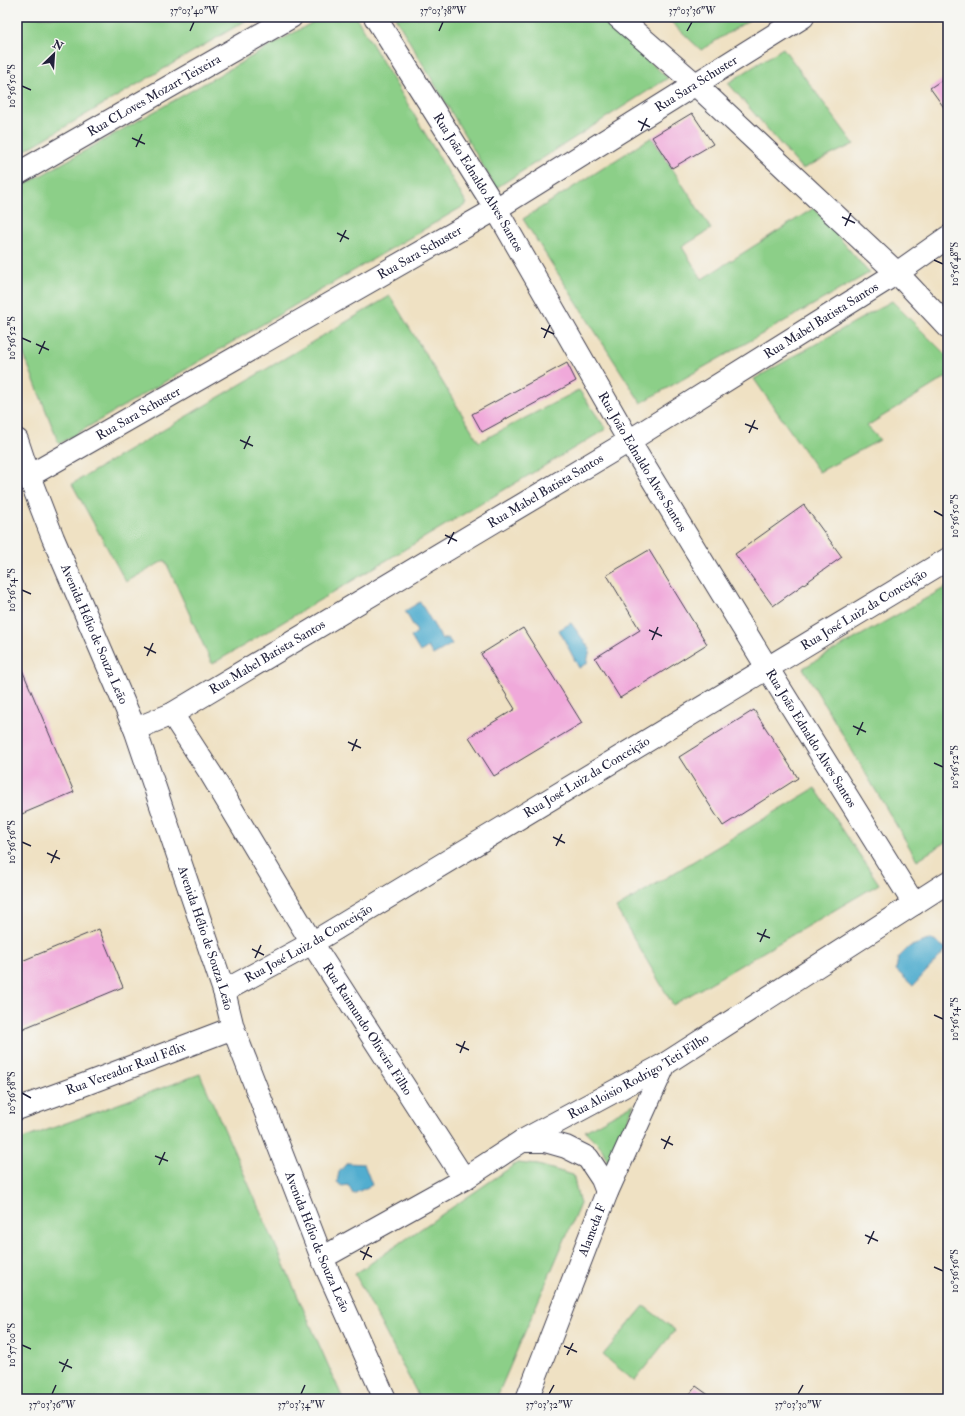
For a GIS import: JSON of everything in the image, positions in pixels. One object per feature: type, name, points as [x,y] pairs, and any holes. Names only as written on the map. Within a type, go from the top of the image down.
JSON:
[{"type":"street","name":"Rua CLoves Mozart Teixeira","points":[[17,174],[291,17]]},
{"type":"street","name":"Rua João Ednaldo Alves Santos","points":[[375,17],[496,209],[629,440],[768,669],[914,904]]},
{"type":"street","points":[[618,17],[695,84],[897,273],[948,327]]},
{"type":"street","name":"Rua Sara Schuster","points":[[23,472],[496,209],[803,17]]},
{"type":"street","name":"Rua Mabel Batista Santos","points":[[135,729],[172,714],[629,440],[897,273],[948,237]]},
{"type":"street","name":"Avenida Hélio de Souza Leão","points":[[17,440],[23,472],[135,729],[224,991],[233,1028],[322,1258],[385,1399]]},
{"type":"street","name":"Rua José Luiz da Conceição","points":[[224,991],[312,943],[948,559]]},
{"type":"street","name":"Rua Raimundo Oliveira Filho","points":[[172,714],[211,774],[312,943],[464,1179]]},
{"type":"street","name":"Rua Aloisio Rodrigo Teti Filho","points":[[322,1258],[464,1179],[522,1142],[665,1064],[948,882]]},
{"type":"street","name":"Rua Vereador Raul Félix","points":[[17,1109],[233,1028]]},
{"type":"street","name":"Alameda F","points":[[527,1399],[608,1192],[665,1064]]},
{"type":"street","points":[[522,1142],[545,1141],[566,1147],[588,1158],[602,1179],[608,1192]]},
{"type":"green space","points":[[17,17],[252,17],[17,155]]},
{"type":"green space","points":[[322,17],[356,17],[467,204],[59,444],[17,337],[17,189]]},
{"type":"green space","points":[[395,17],[598,17],[668,78],[496,188]]},
{"type":"green space","points":[[666,17],[754,17],[701,50]]},
{"type":"green space","points":[[783,48],[854,144],[802,169],[728,83]]},
{"type":"green space","points":[[652,137],[711,229],[682,247],[702,279],[814,208],[869,273],[641,403],[523,219]]},
{"type":"green space","points":[[390,296],[479,442],[579,390],[606,429],[212,664],[165,560],[126,582],[72,484]]},
{"type":"green space","points":[[892,301],[948,357],[948,376],[867,426],[880,440],[819,472],[754,379]]},
{"type":"green space","points":[[948,586],[948,841],[917,860],[803,668]]},
{"type":"green space","points":[[815,788],[879,884],[673,1005],[616,908]]},
{"type":"green space","points":[[200,1074],[343,1399],[17,1399],[17,1141]]},
{"type":"green space","points":[[634,1104],[610,1166],[601,1147],[585,1131]]},
{"type":"green space","points":[[517,1163],[538,1165],[573,1175],[580,1204],[496,1399],[420,1399],[355,1274]]},
{"type":"green space","points":[[644,1306],[675,1330],[634,1381],[603,1355]]},
{"type":"water","points":[[420,602],[442,639],[448,638],[452,644],[433,655],[428,647],[420,652],[411,637],[417,632],[405,611]]},
{"type":"water","points":[[571,623],[590,649],[587,663],[579,668],[559,630]]},
{"type":"water","points":[[931,939],[947,949],[913,986],[896,970],[898,958],[909,947]]},
{"type":"water","points":[[347,1163],[364,1164],[372,1185],[353,1194],[348,1185],[342,1186],[337,1182],[339,1172]]},
{"type":"building","points":[[948,76],[948,113],[930,88]]},
{"type":"building","points":[[692,113],[713,144],[672,168],[652,137]]},
{"type":"building","points":[[567,363],[576,381],[482,432],[472,414]]},
{"type":"building","points":[[804,505],[842,557],[773,606],[735,554]]},
{"type":"building","points":[[649,550],[707,644],[620,698],[595,658],[640,630],[607,575]]},
{"type":"building","points":[[523,628],[582,723],[494,776],[469,737],[515,709],[481,654]]},
{"type":"building","points":[[17,658],[74,792],[17,816]]},
{"type":"building","points":[[754,710],[798,778],[723,826],[679,757]]},
{"type":"building","points":[[99,929],[123,987],[17,1031],[17,963]]},
{"type":"building","points":[[696,1386],[714,1399],[686,1399]]}]
